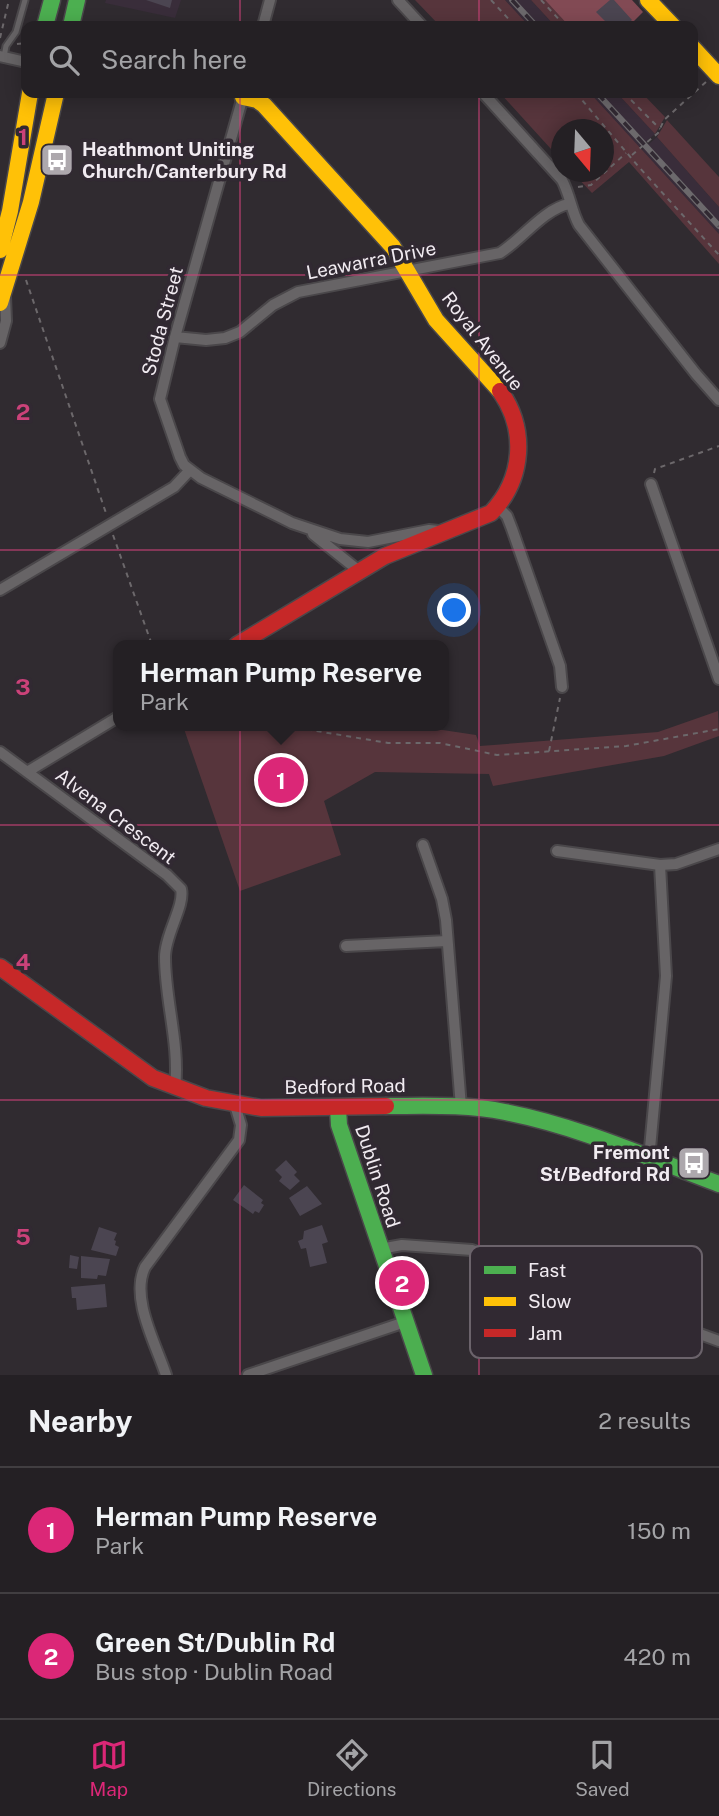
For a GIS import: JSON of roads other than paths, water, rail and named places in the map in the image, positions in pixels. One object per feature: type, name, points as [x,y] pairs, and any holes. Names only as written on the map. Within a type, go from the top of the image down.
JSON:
[{"type":"main road","points":[[46,21],[52,0]]},
{"type":"main road","points":[[72,21],[77,0]]},
{"type":"main road","points":[[651,1],[669,21]]},
{"type":"main road","points":[[698,53],[717,74]]},
{"type":"main road","points":[[0,250],[29,98]]},
{"type":"main road","points":[[3,296],[31,202],[55,98]]},
{"type":"main road","name":"Royal Avenue","points":[[252,98],[264,105],[393,247],[434,318],[488,377],[513,415],[517,427],[517,463],[498,507]]},
{"type":"main road","points":[[245,640],[394,552],[485,517],[498,507]]},
{"type":"main road","name":"Bedford Road","points":[[0,967],[153,1078],[175,1088],[235,1105],[261,1108],[461,1107],[507,1112],[575,1131],[719,1184]]},
{"type":"main road","name":"Dublin Road","points":[[338,1108],[339,1125],[424,1375]]},
{"type":"street","points":[[264,21],[270,0]]},
{"type":"street","points":[[398,0],[417,21]]},
{"type":"street","points":[[2,57],[21,61]]},
{"type":"street","name":"Stoda Street","points":[[190,470],[180,457],[160,400],[175,337],[243,98]]},
{"type":"street","points":[[488,98],[556,172],[567,189],[569,204],[579,225],[719,400]]},
{"type":"street","name":"Leawarra Drive","points":[[175,337],[206,340],[225,338],[240,332],[274,305],[298,292],[500,253],[553,209],[569,204]]},
{"type":"street","points":[[0,342],[6,321],[3,296]]},
{"type":"street","points":[[0,590],[174,487],[190,470],[305,529],[359,571]]},
{"type":"street","points":[[650,484],[719,679]]},
{"type":"street","points":[[498,507],[507,516],[512,529],[559,666],[562,687]]},
{"type":"street","points":[[305,529],[340,539],[368,542],[429,530],[445,532]]},
{"type":"street","points":[[27,772],[113,720]]},
{"type":"street","name":"Alvena Crescent","points":[[0,752],[167,875],[181,889],[182,900],[166,939],[165,959],[176,1064],[175,1088]]},
{"type":"street","points":[[424,845],[442,899],[461,1107]]},
{"type":"street","points":[[557,851],[660,865],[676,864],[719,849]]},
{"type":"street","points":[[649,1159],[666,976],[660,865]]},
{"type":"street","points":[[346,946],[447,941]]},
{"type":"street","points":[[166,1375],[141,1302],[140,1277],[239,1140],[241,1125],[235,1105]]},
{"type":"street","points":[[380,1249],[402,1245],[470,1250]]},
{"type":"street","points":[[248,1375],[405,1322]]},
{"type":"street","points":[[702,1335],[719,1341]]},
{"type":"lane","points":[[2,57],[16,32],[25,0]]},
{"type":"railway","points":[[512,0],[531,21]]},
{"type":"railway","points":[[602,98],[719,226]]},
{"type":"place","name":"Heathmont Uniting Church/Canterbury Rd","points":[[57,160]]},
{"type":"place","name":"Herman Pump Reserve","points":[[281,780]]},
{"type":"place","name":"Fremont St/Bedford Rd","points":[[694,1163]]},
{"type":"place","name":"Green St/Dublin Rd","points":[[402,1283]]}]
